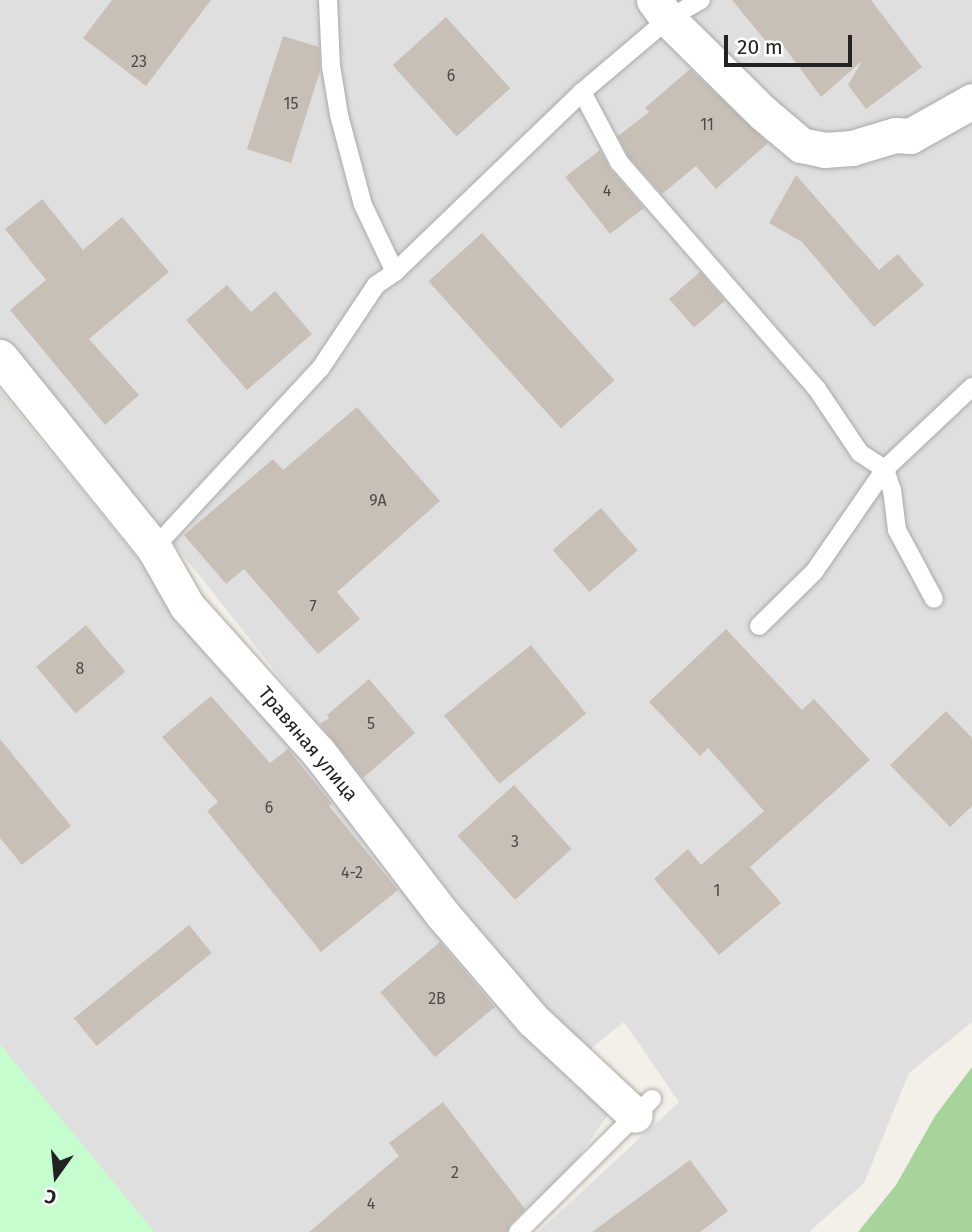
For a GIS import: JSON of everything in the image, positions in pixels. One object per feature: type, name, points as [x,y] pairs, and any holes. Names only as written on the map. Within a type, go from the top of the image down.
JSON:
[{"type":"street","points":[[661,10],[763,113],[801,145],[824,150],[852,148],[895,135],[910,136],[972,101]]},
{"type":"street","name":"Травяная улица","points":[[0,357],[154,548],[187,606],[319,753],[443,915],[533,1020],[644,1107]]},
{"type":"lane","points":[[328,0],[331,66],[339,114],[363,205],[395,272]]},
{"type":"lane","points":[[154,548],[320,369],[376,285],[395,272],[582,92],[661,10],[701,0]]},
{"type":"lane","points":[[582,92],[619,162],[817,389],[860,453],[885,470],[892,490],[897,530],[934,599]]},
{"type":"lane","points":[[759,626],[814,572],[885,470],[972,387]]},
{"type":"lane","points":[[518,1232],[644,1107]]},
{"type":"shaded area","points":[[0,0],[972,0],[972,1022],[909,1073],[864,1183],[809,1232],[538,1232],[679,1102],[624,1022],[579,1058],[200,576],[0,338]]},
{"type":"shaded area","points":[[0,390],[178,607],[608,1115],[526,1232],[154,1232],[0,1045]]},
{"type":"green space","points":[[0,1045],[154,1232],[0,1232]]},
{"type":"green space","points":[[972,1067],[972,1232],[858,1232],[896,1185],[935,1116]]},
{"type":"building","points":[[112,0],[211,0],[146,86],[83,38]]},
{"type":"building","points":[[732,0],[871,0],[922,67],[866,109],[848,85],[862,61],[821,97],[782,44],[773,50]]},
{"type":"building","points":[[446,17],[510,88],[457,137],[392,65]]},
{"type":"building","points":[[283,36],[319,47],[320,71],[291,163],[247,149]]},
{"type":"building","points":[[690,69],[768,143],[716,189],[696,166],[662,194],[628,156],[618,136],[649,112],[645,108]]},
{"type":"building","points":[[600,150],[610,169],[644,208],[610,234],[565,177]]},
{"type":"building","points":[[796,175],[879,270],[898,254],[924,285],[874,327],[802,242],[769,223]]},
{"type":"building","points":[[42,199],[83,250],[122,217],[169,272],[89,339],[139,395],[105,425],[10,310],[46,280],[5,229]]},
{"type":"building","points":[[482,233],[614,380],[561,428],[428,281]]},
{"type":"building","points":[[700,272],[725,301],[694,328],[669,299]]},
{"type":"building","points":[[227,285],[251,312],[275,291],[312,334],[247,390],[186,320]]},
{"type":"building","points":[[357,407],[440,501],[337,592],[360,619],[318,654],[244,569],[226,584],[184,535],[273,459],[283,470]]},
{"type":"building","points":[[601,508],[638,550],[589,592],[553,550]]},
{"type":"building","points":[[86,625],[125,672],[75,714],[36,667]]},
{"type":"building","points":[[726,629],[802,710],[814,699],[870,760],[750,867],[781,903],[719,955],[654,879],[688,849],[701,865],[764,811],[708,748],[700,756],[649,702]]},
{"type":"building","points":[[531,645],[586,713],[499,784],[444,715]]},
{"type":"building","points":[[369,679],[415,733],[363,778],[320,724]]},
{"type":"building","points":[[211,696],[270,763],[288,749],[332,804],[329,806],[398,890],[321,952],[207,811],[218,802],[162,737]]},
{"type":"building","points":[[946,711],[972,738],[972,806],[950,827],[890,765]]},
{"type":"building","points":[[0,739],[71,826],[22,865],[0,838]]},
{"type":"building","points":[[514,785],[572,849],[515,900],[458,836]]},
{"type":"building","points":[[189,925],[212,953],[97,1046],[74,1018]]},
{"type":"building","points":[[440,942],[495,1007],[435,1057],[380,992]]},
{"type":"building","points":[[443,1102],[525,1209],[510,1224],[507,1232],[309,1232],[399,1156],[389,1143]]},
{"type":"building","points":[[690,1160],[728,1211],[700,1232],[592,1232]]}]
